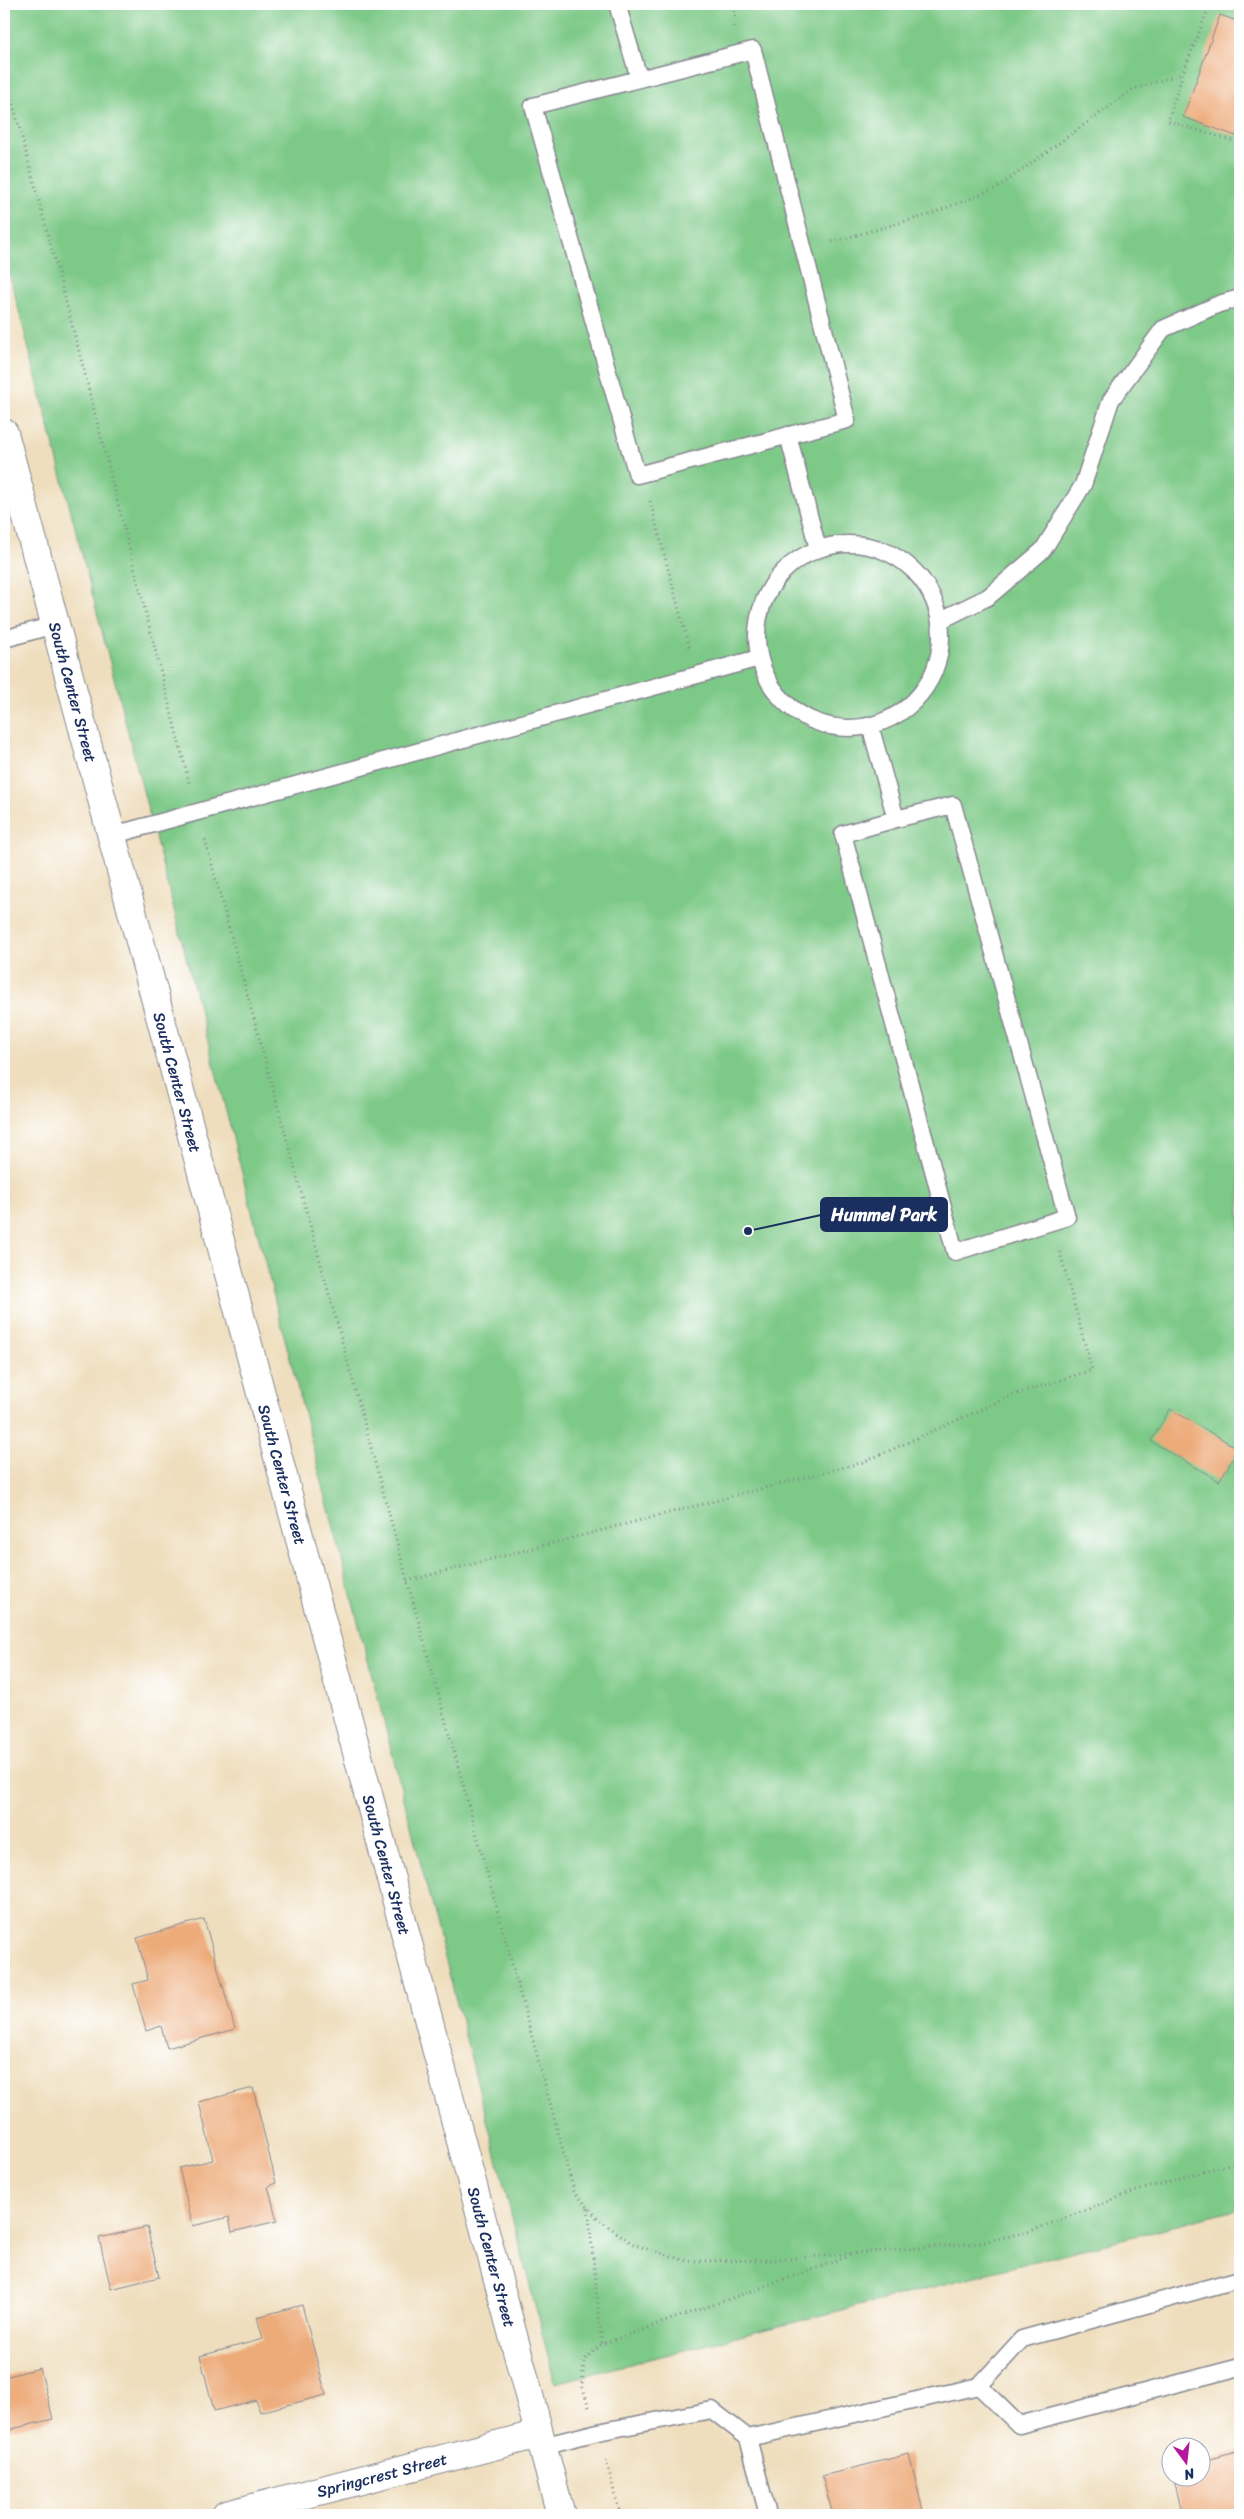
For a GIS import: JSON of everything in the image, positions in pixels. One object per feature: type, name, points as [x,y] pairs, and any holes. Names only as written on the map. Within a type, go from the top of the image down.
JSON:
[{"type":"main road","name":"South Center Street","points":[[4,433],[110,836],[562,2515]]},
{"type":"main road","name":"Springcrest Street","points":[[226,2515],[541,2440]]},
{"type":"lane","points":[[617,4],[639,78]]},
{"type":"lane","points":[[753,50],[804,250],[847,420],[637,475],[533,106],[753,50]]},
{"type":"lane","points":[[941,620],[988,596],[1043,550],[1083,485],[1111,400],[1163,329],[1219,304],[1240,298]]},
{"type":"lane","points":[[788,435],[818,549]]},
{"type":"lane","points":[[860,544],[888,552],[913,569],[931,592],[941,620],[941,651],[931,681],[911,706],[884,722],[853,729],[821,725],[793,710],[771,687],[758,658],[757,629],[764,600],[780,575],[802,556],[818,549],[860,544]]},
{"type":"lane","points":[[4,639],[54,625]]},
{"type":"lane","points":[[110,836],[758,658]]},
{"type":"lane","points":[[870,725],[896,819]]},
{"type":"lane","points":[[953,805],[1067,1217],[955,1252],[843,834],[896,819],[953,805]]},
{"type":"lane","points":[[748,2438],[979,2386],[1022,2339],[1240,2279]]},
{"type":"lane","points":[[979,2386],[1019,2425],[1240,2367]]},
{"type":"lane","points":[[541,2440],[598,2432],[712,2410],[748,2438],[768,2515]]},
{"type":"path","points":[[1210,4],[1183,73],[1168,122],[1240,143]]},
{"type":"path","points":[[1219,4],[1240,12]]},
{"type":"path","points":[[4,70],[79,351],[191,787],[574,2191],[599,2220],[635,2245],[687,2261],[772,2260],[980,2243],[1031,2232],[1133,2192],[1240,2161]]},
{"type":"path","points":[[804,250],[928,215],[997,188],[1132,90],[1183,73]]},
{"type":"path","points":[[643,474],[690,651]]},
{"type":"path","points":[[191,787],[200,784]]},
{"type":"path","points":[[407,1581],[864,1462],[1013,1395],[1092,1370],[1052,1222]]},
{"type":"path","points":[[588,2208],[602,2344]]},
{"type":"path","points":[[620,2515],[598,2432],[582,2385],[584,2360],[602,2344],[859,2253]]},
{"type":"green space","points":[[4,4],[1240,4],[1240,2209],[555,2383],[4,253]]},
{"type":"building","points":[[1220,15],[1240,22],[1240,123],[1236,136],[1183,117]]},
{"type":"building","points":[[1170,1409],[1239,1449],[1219,1481],[1151,1441]]},
{"type":"building","points":[[204,1919],[235,2029],[167,2048],[161,2026],[146,2031],[133,1984],[148,1980],[137,1938]]},
{"type":"building","points":[[253,2088],[276,2183],[268,2186],[277,2221],[232,2232],[229,2217],[193,2226],[179,2168],[213,2160],[199,2102]]},
{"type":"building","points":[[147,2227],[159,2277],[111,2289],[99,2238]]},
{"type":"building","points":[[302,2305],[326,2395],[260,2412],[256,2400],[214,2411],[200,2356],[263,2339],[257,2317]]},
{"type":"building","points":[[40,2368],[53,2419],[4,2431],[4,2377]]},
{"type":"building","points":[[1240,2451],[1240,2515],[1183,2515],[1176,2486],[1212,2486],[1212,2458]]},
{"type":"building","points":[[909,2454],[924,2515],[833,2515],[822,2476]]},
{"type":"place","name":"Hummel Park","points":[[748,1231]]}]
